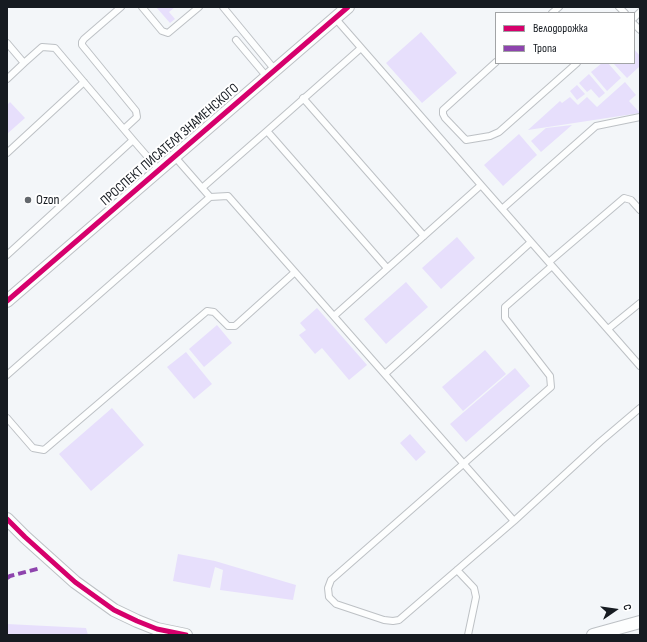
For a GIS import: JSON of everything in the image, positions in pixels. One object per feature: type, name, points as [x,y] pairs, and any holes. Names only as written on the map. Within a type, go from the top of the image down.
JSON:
[{"type":"street","name":"ПРОСПЕКТ ПИСАТЕЛЯ ЗНАМЕНСКОГО","points":[[7,301],[348,7]]},
{"type":"street","points":[[7,519],[75,582],[114,610],[157,629],[186,635]]},
{"type":"street","points":[[593,635],[640,622]]},
{"type":"lane","points":[[121,7],[84,39],[82,46],[136,111],[138,117],[124,129]]},
{"type":"lane","points":[[142,7],[162,31],[168,33],[199,7]]},
{"type":"lane","points":[[223,7],[271,73]]},
{"type":"lane","points":[[335,18],[640,366]]},
{"type":"lane","points":[[236,40],[271,73]]},
{"type":"lane","points":[[7,43],[24,63]]},
{"type":"lane","points":[[7,79],[42,47],[55,48],[159,170]]},
{"type":"lane","points":[[202,188],[361,48]]},
{"type":"lane","points":[[495,63],[443,110],[445,118],[466,140],[490,136],[499,132],[576,64]]},
{"type":"lane","points":[[7,153],[84,82]]},
{"type":"lane","points":[[304,98],[424,236]]},
{"type":"lane","points":[[502,209],[596,126],[640,117]]},
{"type":"lane","points":[[267,131],[387,268]]},
{"type":"lane","points":[[7,255],[133,140]]},
{"type":"lane","points":[[175,156],[210,197]]},
{"type":"lane","points":[[334,316],[481,185]]},
{"type":"lane","points":[[7,375],[210,197],[228,196],[514,521]]},
{"type":"lane","points":[[640,210],[631,200],[624,198],[550,264],[505,307],[505,318],[550,376],[551,387],[331,580],[328,588],[329,597],[336,604],[384,620],[399,620],[514,521],[600,442],[640,408]]},
{"type":"lane","points":[[385,374],[531,242]]},
{"type":"lane","points":[[7,418],[34,448],[44,450],[207,311],[214,312],[228,326],[235,326],[295,272]]},
{"type":"lane","points":[[608,329],[640,303]]},
{"type":"lane","points":[[457,570],[474,588],[476,597],[468,635]]},
{"type":"shaded area","points":[[156,7],[175,7],[169,12],[175,19],[170,23]]},
{"type":"shaded area","points":[[421,32],[457,73],[422,103],[386,63]]},
{"type":"shaded area","points":[[635,50],[640,56],[640,66],[627,78],[614,64],[635,64]]},
{"type":"shaded area","points":[[601,64],[609,64],[621,78],[607,91],[591,72]]},
{"type":"shaded area","points":[[589,74],[605,93],[599,98],[591,89],[587,92],[579,83]]},
{"type":"shaded area","points":[[625,82],[636,95],[629,101],[640,113],[528,130],[560,101],[562,103],[570,97],[578,105],[587,97],[597,107]]},
{"type":"shaded area","points":[[577,85],[585,94],[577,100],[570,91]]},
{"type":"shaded area","points":[[10,102],[25,118],[7,134],[7,105]]},
{"type":"shaded area","points":[[572,125],[541,152],[531,141],[546,128]]},
{"type":"shaded area","points":[[519,134],[537,155],[503,186],[484,165]]},
{"type":"shaded area","points":[[457,237],[475,258],[441,289],[422,268]]},
{"type":"shaded area","points":[[406,282],[428,307],[386,344],[364,319]]},
{"type":"shaded area","points":[[317,308],[367,365],[349,380],[322,348],[315,354],[299,335],[306,330],[300,323]]},
{"type":"shaded area","points":[[217,325],[232,343],[204,367],[189,349]]},
{"type":"shaded area","points":[[485,350],[506,374],[463,411],[442,387]]},
{"type":"shaded area","points":[[186,352],[212,384],[194,399],[167,367]]},
{"type":"shaded area","points":[[515,368],[530,386],[466,442],[450,424]]},
{"type":"shaded area","points":[[112,408],[144,445],[91,491],[59,454]]},
{"type":"shaded area","points":[[410,434],[426,452],[416,461],[400,443]]},
{"type":"shaded area","points":[[178,554],[215,561],[296,585],[293,600],[220,590],[223,570],[215,567],[210,588],[173,581]]},
{"type":"shaded area","points":[[7,624],[86,628],[88,635],[7,635]]},
{"type":"marked path","points":[[7,578],[41,568]]},
{"type":"cycle path","points":[[7,301],[348,7]]},
{"type":"cycle path","points":[[7,519],[75,582],[114,610],[157,629],[186,635]]},
{"type":"place","name":"Ozon","points":[[28,200]]}]
